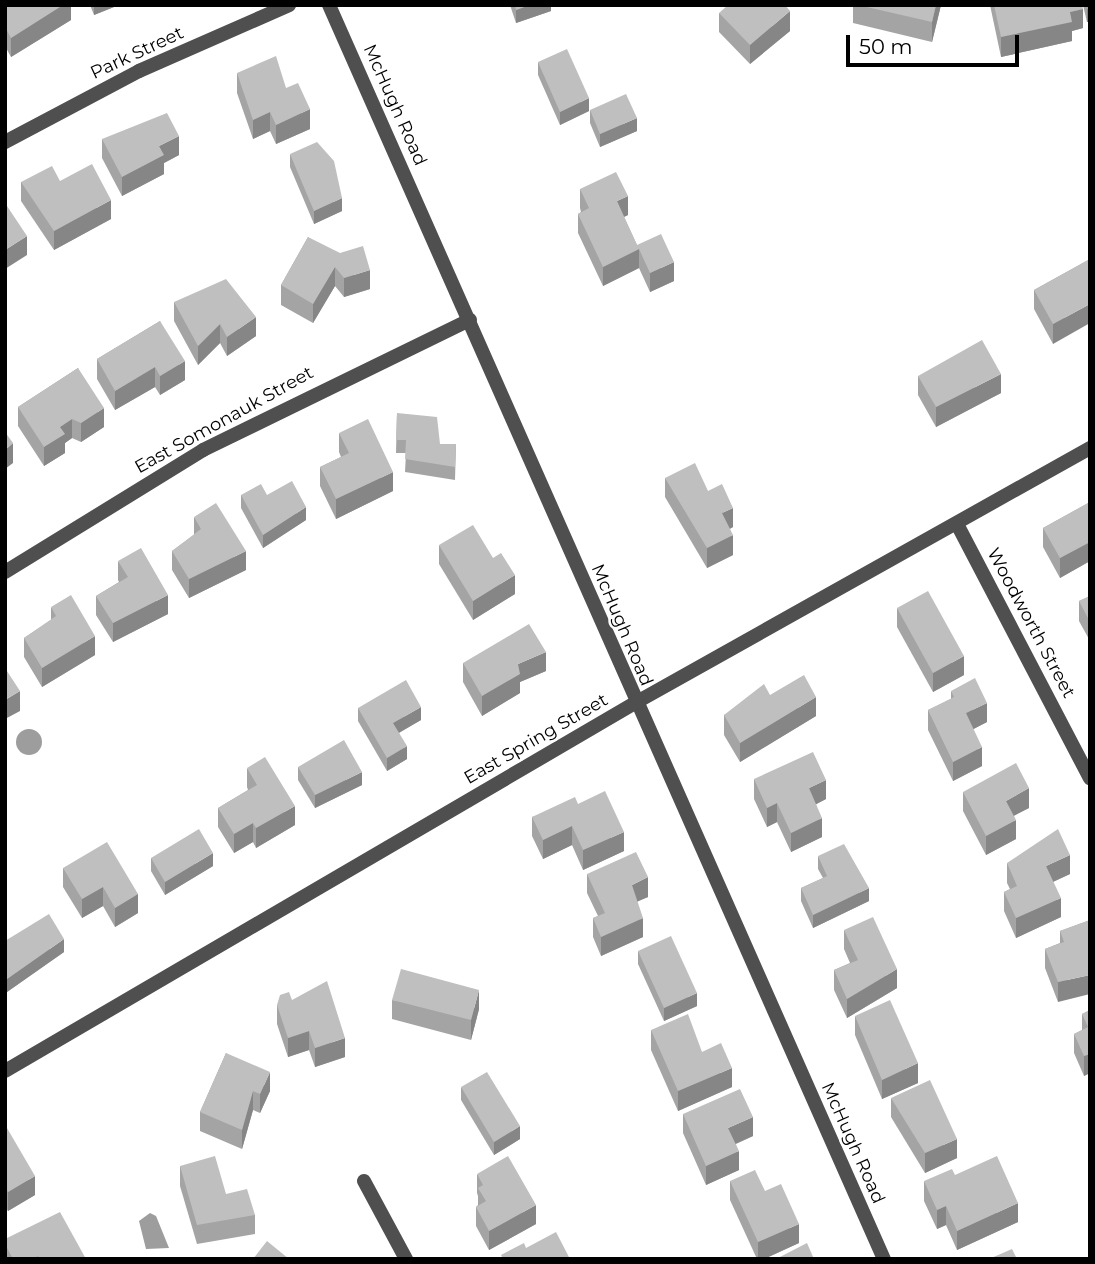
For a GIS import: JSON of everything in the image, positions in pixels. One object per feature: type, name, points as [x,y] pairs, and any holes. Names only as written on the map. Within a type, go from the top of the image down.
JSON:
[{"type":"street","name":"Park Street","points":[[5,142],[139,71],[289,5]]},
{"type":"street","name":"McHugh Road","points":[[329,5],[470,320],[635,703],[884,1259]]},
{"type":"street","name":"East Somonauk Street","points":[[5,572],[203,450],[470,320]]},
{"type":"street","name":"East Spring Street","points":[[5,1071],[635,703],[1090,448]]},
{"type":"street","name":"Woodworth Street","points":[[957,524],[1090,778]]},
{"type":"street","points":[[364,1181],[406,1259]]},
{"type":"shaded area","points":[[29,729],[38,733],[42,742],[38,751],[29,755],[20,751],[16,742],[20,733]]},
{"type":"shaded area","points":[[150,1213],[156,1216],[169,1248],[146,1249],[139,1221]]},
{"type":"building","points":[[5,5],[63,5],[11,38],[5,27]]},
{"type":"building","points":[[515,5],[530,5],[516,10]]},
{"type":"building","points":[[728,5],[785,5],[790,11],[750,45],[719,13]]},
{"type":"building","points":[[858,5],[936,5],[932,22]]},
{"type":"building","points":[[994,5],[1082,5],[1083,9],[1070,12],[1072,22],[1001,37]]},
{"type":"building","points":[[567,49],[589,98],[560,112],[538,62]]},
{"type":"building","points":[[276,56],[286,88],[298,83],[310,109],[276,125],[270,112],[253,120],[237,73]]},
{"type":"building","points":[[626,94],[637,118],[600,134],[590,110]]},
{"type":"building","points":[[167,113],[179,136],[159,146],[164,155],[122,177],[102,139]]},
{"type":"building","points":[[317,142],[334,161],[342,198],[314,211],[290,154]]},
{"type":"building","points":[[92,164],[111,200],[54,231],[21,182],[52,166],[60,181]]},
{"type":"building","points":[[616,172],[628,196],[617,201],[637,245],[661,234],[674,262],[650,273],[639,249],[603,267],[578,214],[589,208],[580,189]]},
{"type":"building","points":[[5,203],[27,236],[5,250]]},
{"type":"building","points":[[308,237],[340,253],[363,246],[370,270],[344,278],[335,267],[313,304],[281,285]]},
{"type":"building","points":[[1090,259],[1090,304],[1053,324],[1034,290]]},
{"type":"building","points":[[226,279],[256,317],[227,337],[220,324],[198,346],[174,302]]},
{"type":"building","points":[[160,321],[185,361],[160,376],[155,367],[115,391],[97,359]]},
{"type":"building","points":[[982,340],[1001,374],[936,407],[918,376]]},
{"type":"building","points":[[78,368],[104,408],[81,423],[72,419],[60,427],[65,434],[44,447],[18,407]]},
{"type":"building","points":[[397,413],[437,417],[440,444],[456,444],[455,467],[405,459],[406,440],[396,440]]},
{"type":"building","points":[[368,419],[393,472],[336,499],[320,467],[349,453],[339,433]]},
{"type":"building","points":[[5,432],[13,443],[5,450]]},
{"type":"building","points":[[695,463],[708,491],[722,484],[733,508],[722,513],[733,535],[707,548],[665,478]]},
{"type":"building","points":[[292,481],[306,507],[263,535],[241,495],[261,484],[267,495]]},
{"type":"building","points":[[1090,502],[1090,542],[1060,558],[1043,528]]},
{"type":"building","points":[[216,503],[246,551],[189,579],[172,551],[201,529],[194,517]]},
{"type":"building","points":[[473,525],[493,558],[501,553],[515,575],[473,601],[439,545]]},
{"type":"building","points":[[141,548],[168,595],[113,623],[96,596],[128,577],[118,561]]},
{"type":"building","points":[[928,591],[964,656],[933,673],[897,608]]},
{"type":"building","points":[[71,595],[95,636],[42,668],[24,638],[56,616],[51,607]]},
{"type":"building","points":[[1090,596],[1090,622],[1079,601]]},
{"type":"building","points":[[529,624],[546,652],[518,664],[520,674],[482,696],[463,663]]},
{"type":"building","points":[[5,668],[20,691],[5,700]]},
{"type":"building","points":[[804,675],[816,697],[740,743],[724,715],[764,684],[770,695]]},
{"type":"building","points":[[975,678],[987,703],[966,713],[982,747],[953,762],[928,710],[954,697],[951,691]]},
{"type":"building","points":[[406,680],[421,707],[393,723],[407,746],[387,758],[358,708]]},
{"type":"building","points":[[344,740],[362,772],[315,795],[298,767]]},
{"type":"building","points":[[813,752],[826,780],[809,788],[822,818],[791,833],[777,803],[767,808],[754,779]]},
{"type":"building","points":[[265,757],[295,806],[256,828],[253,823],[234,834],[218,808],[257,785],[247,768]]},
{"type":"building","points":[[1016,763],[1029,788],[1006,801],[1016,820],[986,836],[963,792]]},
{"type":"building","points":[[605,791],[624,832],[583,850],[572,826],[543,840],[532,817],[575,797],[578,804]]},
{"type":"building","points":[[199,829],[213,853],[165,882],[151,858]]},
{"type":"building","points":[[1058,829],[1070,855],[1046,866],[1061,898],[1016,918],[1004,892],[1017,886],[1007,863]]},
{"type":"building","points":[[107,842],[138,894],[115,908],[103,887],[82,899],[63,868]]},
{"type":"building","points":[[844,844],[869,888],[813,915],[801,888],[827,876],[818,856]]},
{"type":"building","points":[[636,852],[648,877],[632,885],[643,918],[601,937],[593,918],[605,913],[587,874]]},
{"type":"building","points":[[49,914],[64,939],[7,979],[5,941]]},
{"type":"building","points":[[873,917],[897,969],[847,999],[834,970],[858,960],[844,930]]},
{"type":"building","points":[[1090,920],[1090,975],[1058,982],[1045,949],[1064,942],[1060,931]]},
{"type":"building","points":[[671,936],[697,993],[664,1008],[638,951]]},
{"type":"building","points":[[401,969],[479,990],[471,1020],[392,1000]]},
{"type":"building","points":[[327,981],[345,1038],[315,1048],[309,1031],[288,1038],[277,1005],[280,995],[289,992],[292,1000]]},
{"type":"building","points":[[890,1000],[918,1063],[882,1080],[855,1016]]},
{"type":"building","points":[[1090,1010],[1090,1054],[1084,1056],[1074,1034],[1088,1027],[1082,1014]]},
{"type":"building","points":[[688,1014],[702,1052],[721,1043],[732,1068],[678,1091],[651,1030]]},
{"type":"building","points":[[226,1053],[270,1072],[260,1094],[253,1091],[242,1130],[200,1112]]},
{"type":"building","points":[[487,1072],[520,1126],[494,1142],[461,1087]]},
{"type":"building","points":[[930,1080],[957,1139],[925,1153],[891,1098]]},
{"type":"building","points":[[740,1089],[753,1117],[728,1128],[739,1151],[706,1166],[683,1114]]},
{"type":"building","points":[[7,1128],[35,1176],[8,1192],[5,1187]]},
{"type":"building","points":[[215,1156],[226,1194],[247,1189],[255,1215],[197,1225],[180,1166]]},
{"type":"building","points":[[508,1156],[536,1205],[489,1231],[476,1207],[486,1201],[478,1188],[483,1185],[477,1174]]},
{"type":"building","points":[[997,1156],[1018,1203],[957,1231],[946,1206],[937,1210],[924,1181],[952,1169],[955,1175]]},
{"type":"building","points":[[755,1170],[765,1191],[781,1184],[799,1224],[758,1242],[730,1181]]},
{"type":"building","points":[[60,1212],[86,1259],[39,1259],[38,1256],[32,1259],[13,1259],[5,1239]]},
{"type":"building","points":[[556,1232],[570,1259],[503,1259],[501,1255],[524,1243],[526,1248]]},
{"type":"building","points":[[267,1241],[289,1259],[253,1259]]},
{"type":"building","points":[[807,1243],[814,1259],[776,1259]]},
{"type":"building","points":[[1012,1249],[1017,1259],[989,1259]]}]
